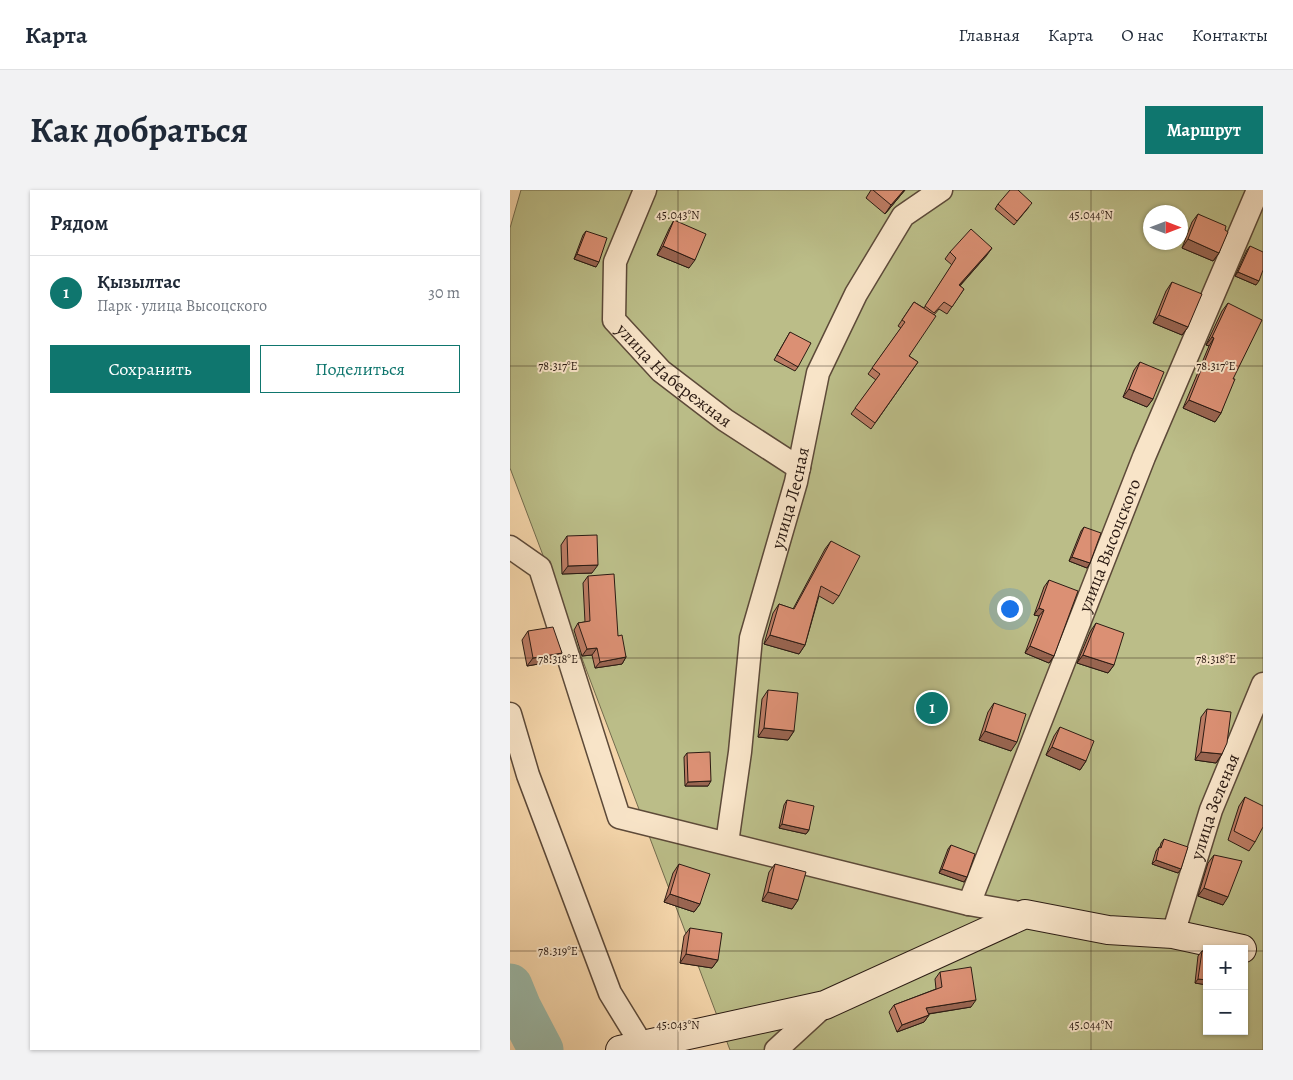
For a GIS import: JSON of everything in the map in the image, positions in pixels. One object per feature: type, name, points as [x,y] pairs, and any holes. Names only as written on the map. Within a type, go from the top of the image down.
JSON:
[{"type":"street","name":"улица Набережная","points":[[645,190],[615,262],[614,320],[661,371],[725,420],[799,468]]},
{"type":"street","name":"улица Лесная","points":[[727,843],[740,752],[751,638],[799,468],[818,373],[856,294],[903,216],[941,190]]},
{"type":"street","name":"улица Высоцского","points":[[969,904],[1144,457],[1258,190]]},
{"type":"street","points":[[510,547],[540,568],[620,818],[969,904],[1108,930],[1173,934],[1224,945]]},
{"type":"street","name":"улица Зеленая","points":[[1173,934],[1211,810],[1263,684]]},
{"type":"street","points":[[510,714],[528,775],[610,993],[633,1048],[826,1005],[1025,914]]},
{"type":"street","points":[[1248,950],[1263,953]]},
{"type":"street","points":[[776,1050],[826,1005]]},
{"type":"green space","points":[[521,190],[1263,190],[1263,1050],[730,1050],[510,468],[510,228]]},
{"type":"building","points":[[873,190],[904,190],[891,205]]},
{"type":"building","points":[[1010,190],[1018,190],[1032,203],[1017,221],[998,204]]},
{"type":"building","points":[[1198,214],[1226,226],[1225,230],[1228,232],[1219,253],[1188,239]]},
{"type":"building","points":[[674,220],[706,234],[695,260],[663,246]]},
{"type":"building","points":[[971,229],[992,248],[959,285],[964,289],[952,307],[944,302],[934,313],[925,306],[956,258],[950,252]]},
{"type":"building","points":[[586,231],[607,238],[599,262],[577,254]]},
{"type":"building","points":[[1250,246],[1263,252],[1263,270],[1259,281],[1238,272]]},
{"type":"building","points":[[1172,282],[1202,294],[1188,327],[1159,315]]},
{"type":"building","points":[[914,302],[936,316],[909,356],[918,362],[875,423],[855,408],[880,374],[872,368],[905,322],[902,320]]},
{"type":"building","points":[[1228,303],[1262,320],[1233,379],[1235,379],[1221,413],[1189,400],[1214,338],[1212,337]]},
{"type":"building","points":[[790,332],[811,343],[798,367],[777,355]]},
{"type":"building","points":[[1140,362],[1164,372],[1153,399],[1129,389]]},
{"type":"building","points":[[1084,527],[1101,533],[1090,563],[1072,557]]},
{"type":"building","points":[[597,535],[598,565],[568,566],[567,536]]},
{"type":"building","points":[[831,541],[860,556],[839,596],[821,586],[805,645],[770,635],[779,604],[794,609]]},
{"type":"building","points":[[614,574],[618,636],[622,635],[626,657],[600,662],[597,648],[587,649],[578,623],[590,621],[588,576]]},
{"type":"building","points":[[1049,580],[1078,591],[1054,656],[1030,646],[1044,610],[1039,608]]},
{"type":"building","points":[[1096,623],[1124,633],[1114,665],[1083,655]]},
{"type":"building","points":[[553,627],[562,653],[533,658],[528,631]]},
{"type":"building","points":[[768,690],[798,693],[794,731],[764,728]]},
{"type":"building","points":[[994,703],[1026,714],[1017,742],[985,731]]},
{"type":"building","points":[[1207,709],[1231,712],[1227,743],[1222,754],[1201,752]]},
{"type":"building","points":[[1060,727],[1094,741],[1086,761],[1052,747]]},
{"type":"building","points":[[710,752],[711,781],[688,782],[687,753]]},
{"type":"building","points":[[1245,797],[1263,806],[1263,827],[1255,842],[1234,831]]},
{"type":"building","points":[[787,800],[814,806],[809,830],[782,824]]},
{"type":"building","points":[[1164,839],[1188,847],[1181,869],[1156,860],[1159,847],[1161,848]]},
{"type":"building","points":[[951,845],[975,854],[967,877],[942,869]]},
{"type":"building","points":[[1214,855],[1242,861],[1228,897],[1204,888]]},
{"type":"building","points":[[679,864],[710,874],[700,904],[670,894]]},
{"type":"building","points":[[775,864],[806,872],[798,900],[768,892]]},
{"type":"building","points":[[690,928],[722,933],[718,960],[686,954]]},
{"type":"building","points":[[1202,951],[1203,980],[1198,979]]},
{"type":"building","points":[[971,967],[976,1000],[926,1008],[929,1015],[902,1025],[894,1005],[942,987],[940,972]]},
{"type":"waterway","points":[[510,986],[541,1050]]},
{"type":"place","name":"Қызылтас","points":[[932,708]]}]
